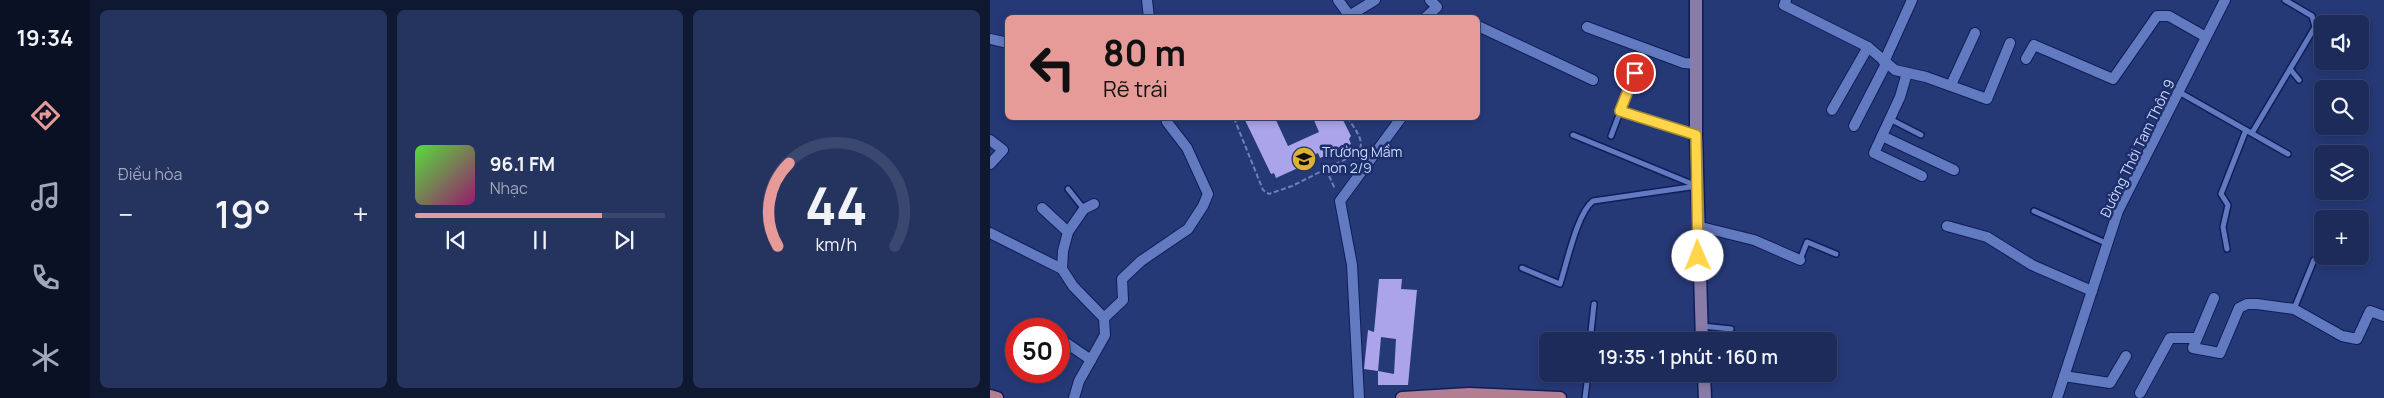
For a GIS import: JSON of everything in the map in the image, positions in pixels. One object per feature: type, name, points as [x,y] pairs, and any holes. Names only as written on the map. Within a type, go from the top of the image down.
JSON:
[{"type":"main road","points":[[1696,0],[1697,226],[1702,332]]},
{"type":"main road","points":[[1704,382],[1705,398]]},
{"type":"main road","points":[[1402,398],[1469,394],[1560,398]]},
{"type":"main road","points":[[990,396],[998,398]]},
{"type":"street","points":[[1147,0],[1149,15]]},
{"type":"street","points":[[1338,0],[1349,15]]},
{"type":"street","points":[[1353,15],[1375,0]]},
{"type":"street","points":[[1429,15],[1437,7],[1430,0]]},
{"type":"street","points":[[1786,0],[1784,6],[1868,48],[1894,70],[1951,85],[1987,99],[2010,43]]},
{"type":"street","points":[[1854,126],[1885,63],[1912,0]]},
{"type":"street","name":"Đường Thời Tam Thôn 9","points":[[2057,398],[2118,211],[2225,0]]},
{"type":"street","points":[[2026,58],[2034,45],[2113,79],[2157,16],[2169,16],[2206,37]]},
{"type":"street","points":[[1480,27],[1593,80]]},
{"type":"street","points":[[1587,28],[1684,63],[1697,64]]},
{"type":"street","points":[[1951,85],[1975,34]]},
{"type":"street","points":[[990,39],[1005,41]]},
{"type":"street","points":[[1832,110],[1868,48]]},
{"type":"street","points":[[1907,72],[1900,97],[1874,153],[1922,176]]},
{"type":"street","points":[[1104,318],[1123,300],[1122,279],[1141,261],[1188,229],[1203,206],[1208,194],[1187,148],[1170,120]]},
{"type":"street","points":[[1359,398],[1352,265],[1340,201],[1401,120]]},
{"type":"street","points":[[1882,136],[1954,170]]},
{"type":"street","points":[[990,140],[1003,150],[990,164]]},
{"type":"street","points":[[1062,269],[1063,251],[1068,232],[1084,210],[1094,204]]},
{"type":"street","points":[[1042,208],[1068,232]]},
{"type":"street","points":[[1697,226],[1754,240],[1800,260]]},
{"type":"street","points":[[1947,226],[1987,237],[2032,265],[2092,291]]},
{"type":"street","points":[[990,233],[1062,269],[1073,286],[1104,318],[1105,335],[1079,381],[1074,398]]},
{"type":"street","points":[[990,237],[1010,243]]},
{"type":"street","points":[[2214,298],[2193,348],[2220,353],[2239,308],[2247,304],[2294,308],[2342,336],[2357,339],[2370,310],[2384,316]]},
{"type":"street","points":[[2140,393],[2170,338],[2197,338]]},
{"type":"street","points":[[1070,346],[1091,360]]},
{"type":"street","points":[[2064,376],[2110,383],[2126,356]]},
{"type":"lane","points":[[2252,134],[2315,26],[2312,16],[2286,0]]},
{"type":"lane","points":[[2290,69],[2299,80]]},
{"type":"lane","points":[[1611,136],[1635,73]]},
{"type":"lane","points":[[2179,92],[2288,154]]},
{"type":"lane","points":[[1620,111],[1696,135]]},
{"type":"lane","points":[[1890,119],[1921,134]]},
{"type":"lane","points":[[2227,249],[2222,227],[2228,206],[2221,194],[2246,130]]},
{"type":"lane","points":[[1573,135],[1697,186]]},
{"type":"lane","points":[[1522,268],[1560,284],[1582,218],[1588,205],[1593,201],[1697,186]]},
{"type":"lane","points":[[1068,190],[1084,210]]},
{"type":"lane","points":[[2034,211],[2108,244]]},
{"type":"lane","points":[[1800,260],[1807,242],[1836,254]]},
{"type":"lane","points":[[2294,308],[2314,260]]},
{"type":"lane","points":[[1591,332],[1594,304]]},
{"type":"lane","points":[[1702,326],[1731,329]]},
{"type":"lane","points":[[1586,398],[1587,382]]},
{"type":"path","points":[[1235,120],[1265,192],[1277,192],[1347,160],[1362,149],[1363,144],[1349,120]]},
{"type":"path","points":[[1326,169],[1340,201]]},
{"type":"building","points":[[1245,120],[1276,120],[1288,146],[1319,132],[1314,120],[1343,120],[1351,136],[1349,139],[1351,144],[1320,158],[1318,153],[1296,163],[1298,168],[1276,178],[1274,173],[1271,174]]},
{"type":"building","points":[[1379,279],[1402,279],[1401,289],[1417,290],[1408,385],[1378,385],[1378,371],[1364,369],[1368,330],[1374,332]],"holes":[[[1381,337],[1396,339],[1394,374],[1378,371]]]},
{"type":"place","name":"Trường Mầm non 2/9","points":[[1304,159]]},
{"type":"route","points":[[1635,73],[1620,111],[1696,135],[1698,256]]}]
